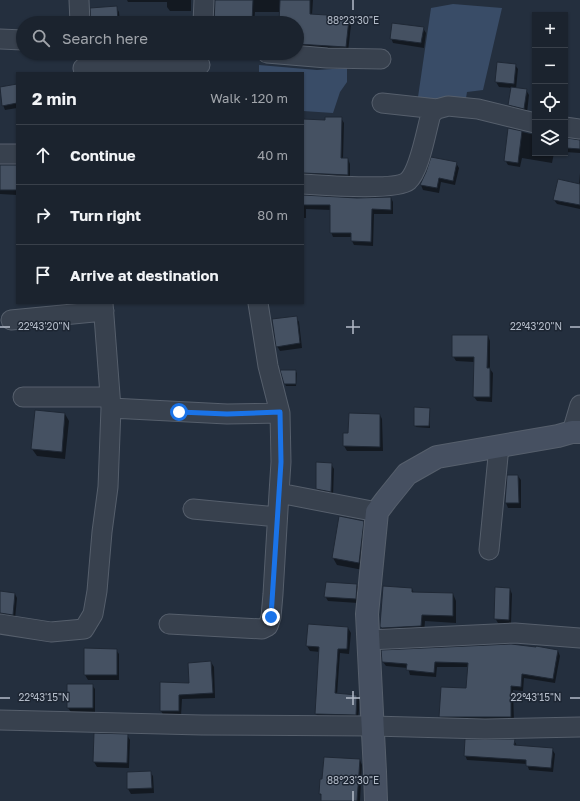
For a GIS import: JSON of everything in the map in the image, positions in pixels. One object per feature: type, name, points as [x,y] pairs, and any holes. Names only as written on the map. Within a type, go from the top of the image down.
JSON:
[{"type":"street","points":[[79,0],[80,16]]},
{"type":"street","points":[[203,16],[204,0]]},
{"type":"street","points":[[0,38],[16,39]]},
{"type":"street","points":[[304,56],[381,59]]},
{"type":"street","points":[[83,65],[200,64]]},
{"type":"street","points":[[382,103],[437,109],[448,106],[478,109],[532,122]]},
{"type":"street","points":[[304,184],[379,186],[400,184],[407,181],[416,168],[430,119],[432,114],[437,109]]},
{"type":"street","points":[[568,127],[580,129]]},
{"type":"street","points":[[0,154],[16,154]]},
{"type":"street","points":[[169,624],[262,629],[268,626],[271,617],[281,462],[280,412],[268,366],[258,304]]},
{"type":"street","points":[[0,624],[51,632],[84,629],[93,614],[97,591],[102,532],[108,487],[110,403],[103,307],[11,320]]},
{"type":"street","points":[[23,396],[227,414],[280,412]]},
{"type":"street","points":[[376,801],[376,772],[372,726],[367,614],[377,512],[407,474],[437,457],[576,432],[580,405]]},
{"type":"street","points":[[489,550],[499,446]]},
{"type":"street","points":[[279,493],[377,512]]},
{"type":"street","points":[[193,510],[277,517]]},
{"type":"street","points":[[368,640],[515,633],[580,638]]},
{"type":"street","points":[[0,720],[202,725],[372,726],[485,729],[580,727]]},
{"type":"water","points":[[453,4],[502,8],[483,90],[467,92],[465,104],[418,97],[431,8]]},
{"type":"water","points":[[259,65],[317,70],[347,68],[347,82],[340,92],[333,113],[304,111],[304,72],[259,72]]},
{"type":"building","points":[[215,0],[253,0],[252,16],[214,16]]},
{"type":"building","points":[[280,0],[310,0],[310,14],[349,19],[346,47],[304,44],[304,16],[279,16]]},
{"type":"building","points":[[117,6],[118,16],[91,16],[90,8]]},
{"type":"building","points":[[392,23],[424,27],[421,43],[390,39]]},
{"type":"building","points":[[497,62],[516,64],[514,84],[495,82]]},
{"type":"building","points":[[16,84],[16,103],[2,106],[0,87]]},
{"type":"building","points":[[511,87],[527,89],[524,109],[508,105]]},
{"type":"building","points":[[325,117],[342,117],[341,158],[348,158],[348,175],[304,173],[304,119],[325,120]]},
{"type":"building","points":[[508,128],[522,131],[518,163],[504,161]]},
{"type":"building","points":[[568,138],[580,140],[580,149],[568,148]]},
{"type":"building","points":[[431,157],[457,162],[453,181],[439,178],[437,188],[420,185]]},
{"type":"building","points":[[0,165],[16,165],[16,190],[0,190]]},
{"type":"building","points":[[558,179],[580,184],[580,205],[553,200]]},
{"type":"building","points":[[304,195],[357,198],[391,197],[391,210],[372,209],[371,242],[351,241],[351,233],[330,233],[330,205],[304,205]]},
{"type":"building","points":[[297,316],[300,343],[276,347],[272,319]]},
{"type":"building","points":[[452,335],[488,335],[487,368],[490,368],[490,397],[473,397],[474,357],[452,357]]},
{"type":"building","points":[[280,370],[296,370],[296,384],[284,384]]},
{"type":"building","points":[[414,407],[430,408],[429,426],[414,426]]},
{"type":"building","points":[[35,410],[65,413],[62,452],[31,449]]},
{"type":"building","points":[[349,413],[380,414],[380,447],[343,446],[343,433],[348,433]]},
{"type":"building","points":[[316,462],[332,463],[331,492],[316,489]]},
{"type":"building","points":[[507,475],[518,475],[519,503],[505,503]]},
{"type":"building","points":[[339,516],[364,521],[359,563],[332,558]]},
{"type":"building","points":[[326,582],[357,584],[356,599],[324,597]]},
{"type":"building","points":[[383,586],[412,588],[412,592],[453,593],[453,616],[422,615],[421,626],[382,628],[380,625]]},
{"type":"building","points":[[495,587],[510,588],[509,620],[494,619]]},
{"type":"building","points":[[0,591],[15,593],[13,615],[0,613]]},
{"type":"building","points":[[308,624],[348,627],[347,649],[338,649],[335,693],[357,695],[356,715],[315,714],[319,647],[306,646]]},
{"type":"building","points":[[511,644],[558,650],[553,679],[522,674],[521,687],[511,686],[511,717],[439,717],[441,687],[466,688],[468,663],[435,662],[434,673],[406,670],[407,664],[382,662],[381,650]]},
{"type":"building","points":[[84,648],[117,649],[117,675],[84,675]]},
{"type":"building","points":[[211,661],[213,693],[179,695],[179,711],[160,711],[160,682],[189,683],[188,663]]},
{"type":"building","points":[[67,684],[93,684],[93,708],[67,708]]},
{"type":"building","points":[[94,733],[128,734],[127,763],[93,762]]},
{"type":"building","points":[[465,739],[515,739],[514,745],[553,748],[551,768],[526,766],[526,760],[464,756]]},
{"type":"building","points":[[324,757],[360,759],[357,801],[321,801],[321,794],[319,794],[320,779],[322,779]]},
{"type":"building","points":[[151,771],[152,788],[127,789],[127,772]]},
{"type":"route","points":[[179,412],[227,414],[280,412],[281,462],[271,617]]}]
